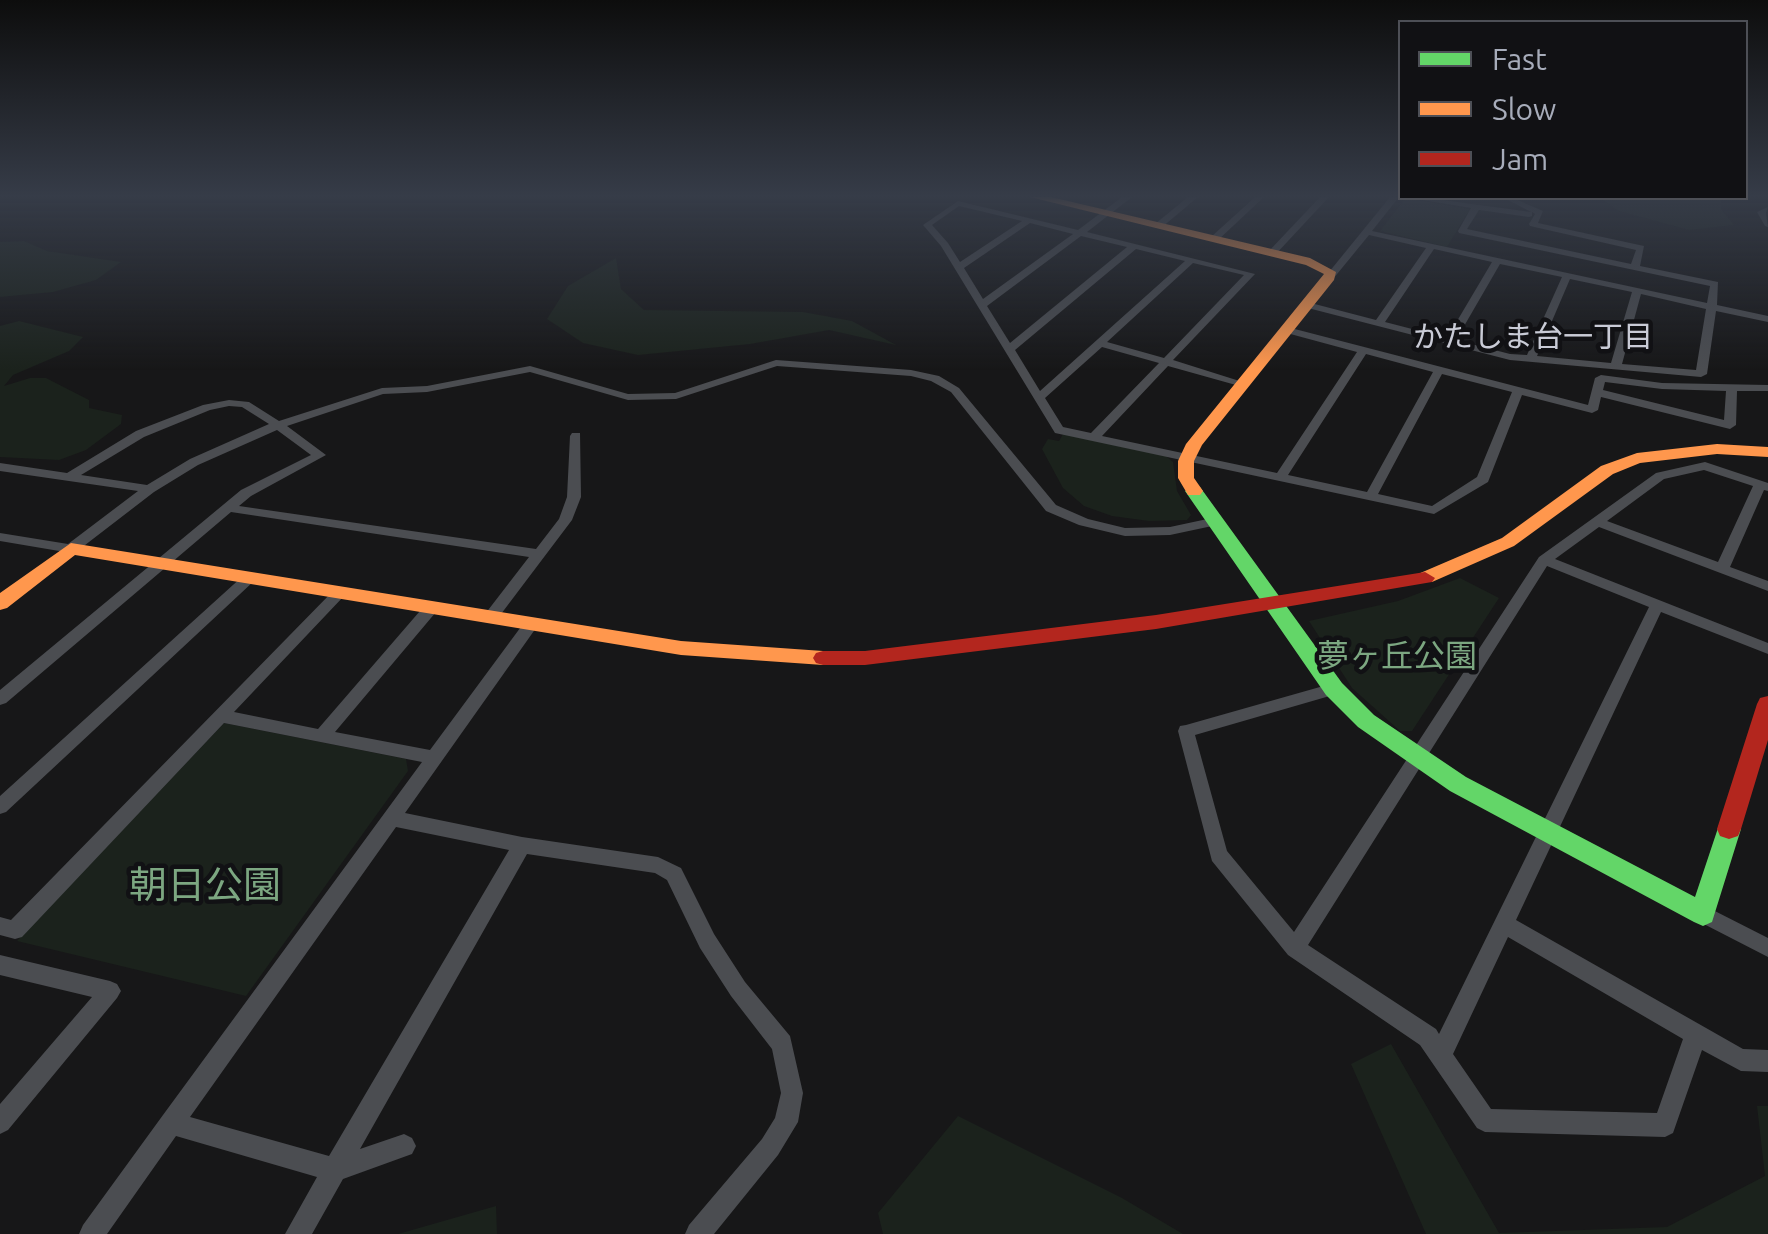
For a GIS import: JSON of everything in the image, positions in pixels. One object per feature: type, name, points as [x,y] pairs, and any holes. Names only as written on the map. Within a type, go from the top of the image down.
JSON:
[{"type":"street","points":[[950,255],[1058,430],[1434,510],[1483,478],[1518,391]]},
{"type":"street","points":[[959,267],[977,255]]},
{"type":"street","points":[[982,305],[1051,255]]},
{"type":"street","points":[[1009,349],[1124,255]]},
{"type":"street","points":[[1094,437],[1250,274],[1169,255]]},
{"type":"street","points":[[1279,255],[1319,264],[1330,276]]},
{"type":"street","points":[[1348,255],[1194,444],[1185,472],[1189,486],[1334,689],[1366,721],[1417,758],[1548,832],[1768,948]]},
{"type":"street","points":[[1380,324],[1426,255]]},
{"type":"street","points":[[1469,255],[1768,320]]},
{"type":"street","points":[[1307,305],[1530,360],[1616,364],[1653,373],[1701,374],[1715,284],[1575,255]]},
{"type":"street","points":[[1635,267],[1639,255]]},
{"type":"street","points":[[1039,398],[1191,260]]},
{"type":"street","points":[[1450,341],[1497,261]]},
{"type":"street","points":[[1530,360],[1567,276]]},
{"type":"street","points":[[1616,364],[1637,291]]},
{"type":"street","points":[[1286,330],[1592,410],[1601,378],[1662,386],[1768,388]]},
{"type":"street","points":[[1100,343],[1242,384]]},
{"type":"street","points":[[1280,477],[1363,350]]},
{"type":"street","points":[[0,602],[149,490],[194,462],[278,424],[382,391],[427,389],[530,369],[628,397],[676,396],[776,363],[935,378],[955,390],[1052,508],[1084,522],[1126,532],[1170,531],[1212,522]]},
{"type":"street","points":[[1371,496],[1438,370]]},
{"type":"street","points":[[1597,392],[1730,426],[1732,388]]},
{"type":"street","points":[[0,699],[246,492],[320,455],[245,404],[206,407],[140,434],[68,477]]},
{"type":"street","points":[[490,618],[565,520],[574,497],[576,436]]},
{"type":"street","points":[[0,538],[737,655],[864,658],[1272,605],[1428,577],[1508,542],[1607,470],[1637,458],[1716,449],[1768,452]]},
{"type":"street","points":[[1295,948],[1544,560],[1660,476],[1704,466],[1764,486],[1722,569]]},
{"type":"street","points":[[0,467],[149,490]]},
{"type":"street","points":[[228,508],[540,554]]},
{"type":"street","points":[[1598,522],[1768,586]]},
{"type":"street","points":[[1544,560],[1768,649]]},
{"type":"street","points":[[0,807],[249,578]]},
{"type":"street","points":[[0,926],[15,930],[339,593]]},
{"type":"street","points":[[1441,1055],[1657,605]]},
{"type":"street","points":[[322,736],[431,608]]},
{"type":"street","points":[[92,1234],[530,624]]},
{"type":"street","points":[[1334,689],[1186,732],[1219,855],[1295,948],[1428,1037],[1485,1120],[1665,1125],[1696,1034]]},
{"type":"street","points":[[1702,914],[1767,712]]},
{"type":"street","points":[[220,716],[434,758]]},
{"type":"street","points":[[391,818],[522,845],[666,867],[679,882],[707,941],[738,989],[782,1044],[792,1093],[786,1122],[770,1148],[698,1234]]},
{"type":"street","points":[[298,1234],[522,845]]},
{"type":"street","points":[[1504,924],[1741,1060],[1768,1061]]},
{"type":"street","points":[[0,964],[110,991],[0,1122]]},
{"type":"street","points":[[171,1123],[335,1170],[404,1146]]},
{"type":"green space","points":[[0,255],[71,255],[121,262],[96,280],[53,292],[0,297]]},
{"type":"green space","points":[[616,258],[621,289],[644,310],[803,312],[852,321],[896,345],[829,330],[750,344],[638,355],[583,343],[547,319],[568,286]]},
{"type":"green space","points":[[19,321],[83,337],[69,351],[13,375],[4,386],[46,378],[89,400],[89,408],[122,415],[121,424],[86,450],[59,460],[0,457],[0,326]]},
{"type":"green space","points":[[1063,434],[1166,456],[1173,462],[1177,491],[1191,515],[1187,520],[1149,521],[1112,516],[1084,506],[1063,488],[1042,449],[1048,439],[1059,441]]},
{"type":"green space","name":"夢ヶ丘公園","points":[[1460,578],[1499,598],[1412,731],[1400,731],[1352,688],[1309,621],[1398,601]]},
{"type":"green space","name":"朝日公園","points":[[224,723],[406,759],[408,771],[246,996],[17,941]]},
{"type":"green space","points":[[1391,1044],[1499,1233],[1667,1227],[1765,1176],[1757,1106],[1768,1106],[1768,1234],[1426,1234],[1351,1064]]},
{"type":"green space","points":[[958,1116],[1122,1198],[1183,1234],[883,1234],[878,1213]]},
{"type":"green space","points":[[496,1206],[497,1234],[398,1234]]},
{"type":"traffic: fast","points":[[1194,491],[1334,689],[1366,721],[1458,784],[1703,914],[1729,829]]},
{"type":"traffic: slow","points":[[1194,491],[1186,478],[1186,461],[1194,444],[1330,277],[1330,272],[1310,262],[1279,255]]},
{"type":"traffic: slow","points":[[1425,578],[1508,542],[1607,470],[1637,458],[1717,449],[1768,452]]},
{"type":"traffic: slow","points":[[0,603],[71,549],[681,648],[823,658]]},
{"type":"traffic: jam","points":[[823,658],[865,658],[1156,622],[1425,578]]},
{"type":"traffic: jam","points":[[1729,829],[1768,704]]},
{"type":"district","name":"かたしま台一丁目","points":[[1533,337]]}]
